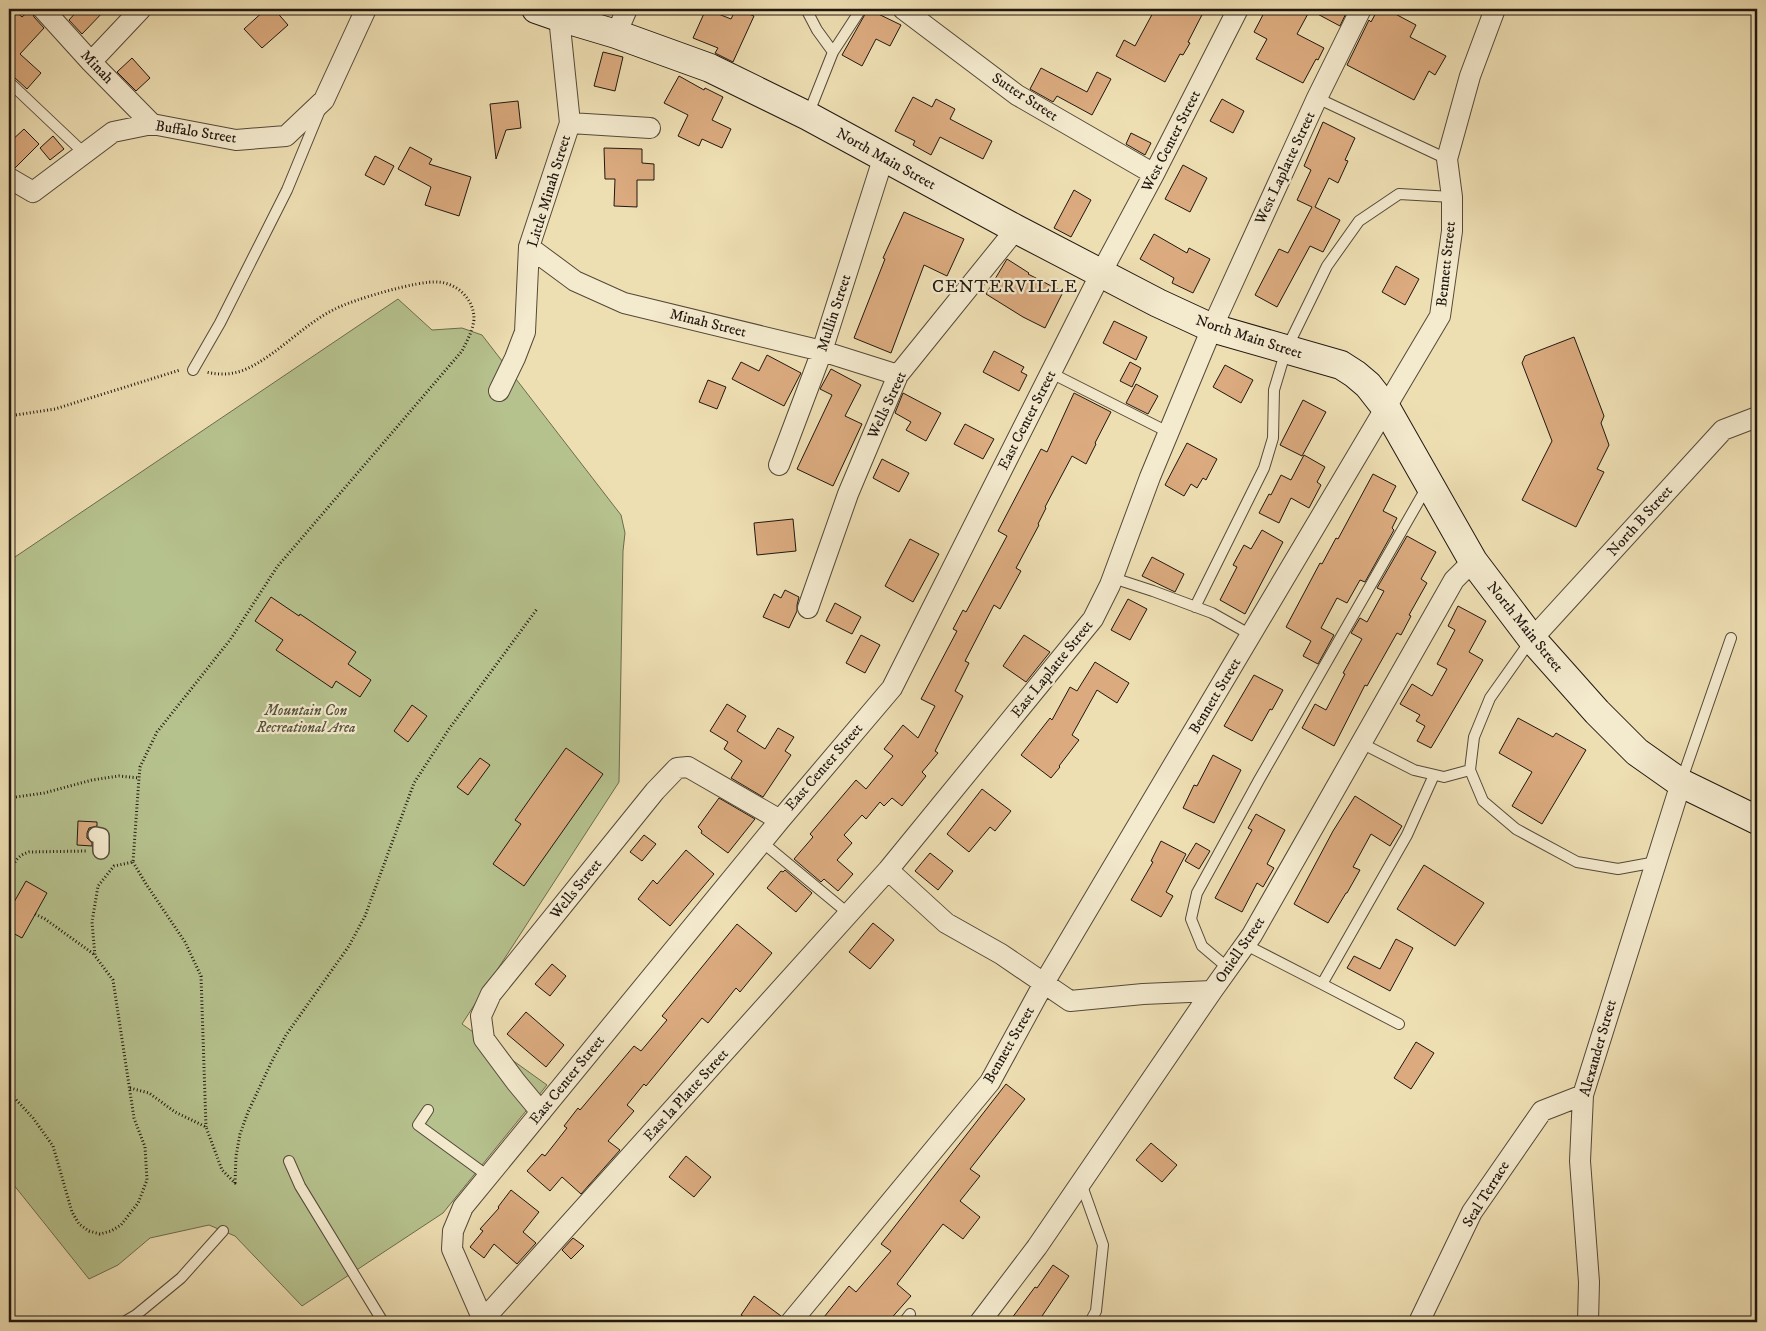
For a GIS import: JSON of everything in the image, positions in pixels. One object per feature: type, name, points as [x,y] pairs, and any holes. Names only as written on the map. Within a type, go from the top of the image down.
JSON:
[{"type":"main road","name":"North Main Street","points":[[548,13],[616,34],[710,68],[808,116],[883,159],[1158,303],[1212,328],[1341,365],[1355,374],[1368,385],[1386,408],[1473,561],[1532,640],[1597,712],[1637,752],[1680,783],[1757,820]]},
{"type":"street","name":"Minah","points":[[43,9],[91,62],[152,124]]},
{"type":"street","points":[[91,62],[141,9]]},
{"type":"street","name":"Buffalo Street","points":[[9,178],[33,192],[113,132],[152,124],[236,140],[286,136],[324,100],[366,9]]},
{"type":"street","points":[[616,34],[627,9]]},
{"type":"street","name":"Sutter Street","points":[[903,9],[1017,95],[1154,174]]},
{"type":"street","name":"West Center Street","points":[[1101,273],[1238,9]]},
{"type":"street","name":"West Laplatte Street","points":[[1212,328],[1317,98],[1361,9]]},
{"type":"street","name":"Bennett Street","points":[[791,1322],[990,1082],[1044,983],[1440,316],[1452,231],[1452,196],[1447,159],[1470,76],[1495,9]]},
{"type":"street","name":"Little Minah Street","points":[[499,391],[525,332],[530,247],[570,123],[548,13]]},
{"type":"street","points":[[570,123],[650,128]]},
{"type":"street","name":"Mullin Street","points":[[779,466],[822,351],[883,159]]},
{"type":"street","name":"Wells Street","points":[[808,608],[848,494],[898,375],[1016,229]]},
{"type":"street","name":"Minah Street","points":[[530,247],[575,281],[624,303],[822,351],[898,375]]},
{"type":"street","name":"East Center Street","points":[[484,1321],[452,1250],[453,1231],[463,1206],[780,820],[892,688],[1101,273]]},
{"type":"street","name":"East Laplatte Street","points":[[888,870],[1093,619],[1113,578],[1150,477],[1212,328]]},
{"type":"street","name":"North B Street","points":[[1532,640],[1723,430],[1757,417]]},
{"type":"street","name":"Oniell Street","points":[[980,1322],[1037,1247],[1212,991],[1246,945],[1454,580],[1473,561]]},
{"type":"street","name":"Wells Street","points":[[541,1112],[484,1039],[481,1016],[491,994],[649,799],[677,768],[688,767],[780,820]]},
{"type":"street","name":"Alexander Street","points":[[1588,1322],[1589,1282],[1580,1162],[1583,1095],[1680,783]]},
{"type":"street","points":[[96,835],[101,836],[101,851]]},
{"type":"street","points":[[888,870],[946,923],[1001,954],[1070,1001],[1144,994],[1212,991]]},
{"type":"street","name":"East la Platte Street","points":[[484,1321],[888,870]]},
{"type":"street","name":"Seal Terrace","points":[[1419,1322],[1472,1212],[1542,1110],[1583,1095]]},
{"type":"lane","points":[[806,9],[817,30],[834,52]]},
{"type":"lane","points":[[808,116],[834,52],[861,9]]},
{"type":"lane","points":[[9,82],[84,153]]},
{"type":"lane","points":[[1317,98],[1447,159]]},
{"type":"lane","points":[[193,370],[220,323],[287,190],[324,100]]},
{"type":"lane","points":[[1195,607],[1264,468],[1273,438],[1274,390],[1286,350],[1327,266],[1359,221],[1399,194],[1452,196]]},
{"type":"lane","points":[[1051,373],[1168,432]]},
{"type":"lane","points":[[1228,968],[1202,946],[1191,919],[1197,892],[1428,484]]},
{"type":"lane","points":[[1113,578],[1152,590],[1212,614],[1251,635]]},
{"type":"lane","points":[[1680,783],[1731,638]]},
{"type":"lane","points":[[1532,640],[1490,698],[1474,736],[1470,770],[1483,800],[1516,830],[1577,862],[1618,869],[1656,862]]},
{"type":"lane","points":[[1361,743],[1414,770],[1434,775],[1444,777],[1470,770]]},
{"type":"lane","points":[[1322,984],[1407,835],[1434,775]]},
{"type":"lane","points":[[762,842],[849,914]]},
{"type":"lane","points":[[1246,945],[1399,1024]]},
{"type":"lane","points":[[428,1110],[418,1125],[488,1176]]},
{"type":"lane","points":[[289,1161],[300,1186],[383,1322]]},
{"type":"lane","points":[[1081,1183],[1103,1245],[1096,1311],[1090,1322]]},
{"type":"lane","points":[[124,1322],[136,1315],[181,1278],[223,1231]]},
{"type":"path","points":[[9,416],[55,409],[188,369],[215,374],[232,374],[261,361],[307,325],[336,308],[363,298],[418,284],[436,281],[453,285],[463,293],[470,304],[474,318],[470,334],[462,351],[277,567],[230,640],[157,732],[140,767],[133,862],[185,942],[201,976],[206,1127],[222,1170],[235,1183],[236,1156],[240,1134],[248,1112],[286,1035],[349,946],[365,916],[414,783],[449,729],[537,609]]},
{"type":"path","points":[[9,798],[44,794],[92,780],[110,777],[138,778]]},
{"type":"path","points":[[9,875],[20,855],[29,852],[101,851],[114,866]]},
{"type":"path","points":[[95,956],[92,922],[98,886],[114,866],[133,862]]},
{"type":"path","points":[[9,1092],[33,1118],[53,1146],[72,1212],[80,1224],[89,1231],[100,1234],[111,1231],[121,1225],[138,1204],[147,1180],[145,1147],[134,1118],[113,980],[95,956],[35,914]]},
{"type":"path","points":[[130,1088],[149,1093],[175,1112],[206,1127]]},
{"type":"green space","name":"Mountain Con Recreational Area","points":[[398,299],[432,330],[462,328],[482,335],[621,515],[625,533],[623,551],[619,782],[462,1024],[547,1085],[443,1213],[302,1306],[235,1236],[209,1225],[150,1238],[118,1265],[89,1279],[9,1179],[9,561]]},
{"type":"building","points":[[9,9],[13,9],[22,17],[31,9],[34,17],[44,28],[20,54],[41,73],[27,89],[9,75]]},
{"type":"building","points":[[79,9],[106,9],[82,34],[69,20]]},
{"type":"building","points":[[266,9],[274,9],[288,25],[262,48],[244,29]]},
{"type":"building","points":[[706,9],[731,19],[736,9],[754,16],[733,62],[715,53],[718,48],[693,38]]},
{"type":"building","points":[[868,9],[901,25],[890,46],[876,39],[862,66],[842,55]]},
{"type":"building","points":[[1155,9],[1205,9],[1188,42],[1190,43],[1183,55],[1180,54],[1165,82],[1116,56],[1124,40],[1135,46]]},
{"type":"building","points":[[1266,9],[1348,9],[1340,26],[1310,10],[1297,34],[1324,48],[1303,83],[1256,59],[1267,39],[1254,32]]},
{"type":"building","points":[[1378,9],[1386,9],[1416,25],[1410,37],[1446,56],[1435,75],[1429,71],[1414,100],[1347,65],[1369,20],[1371,22]]},
{"type":"building","points":[[603,52],[623,57],[615,91],[594,86]]},
{"type":"building","points":[[132,58],[150,78],[136,91],[117,72]]},
{"type":"building","points":[[1041,68],[1087,92],[1097,72],[1111,79],[1092,115],[1057,96],[1053,102],[1030,89]]},
{"type":"building","points":[[679,76],[704,90],[705,88],[723,97],[712,120],[731,129],[722,148],[702,139],[699,146],[678,136],[688,115],[664,103]]},
{"type":"building","points":[[913,97],[932,107],[936,99],[955,109],[950,119],[992,141],[983,159],[940,137],[931,155],[913,145],[915,141],[895,131]]},
{"type":"building","points":[[1222,99],[1244,111],[1233,133],[1210,121]]},
{"type":"building","points":[[518,101],[521,128],[506,130],[496,159],[490,104]]},
{"type":"building","points":[[1323,122],[1355,138],[1345,160],[1348,161],[1338,183],[1329,178],[1315,207],[1340,220],[1323,252],[1310,246],[1277,307],[1255,295],[1279,249],[1288,253],[1312,207],[1297,200],[1311,170],[1304,166]]},
{"type":"building","points":[[24,129],[39,144],[15,168],[9,166],[9,143]]},
{"type":"building","points":[[1131,133],[1151,143],[1145,155],[1126,144]]},
{"type":"building","points":[[53,136],[64,149],[50,160],[40,148]]},
{"type":"building","points":[[410,147],[432,159],[429,164],[471,177],[459,216],[425,205],[431,187],[398,169]]},
{"type":"building","points":[[604,148],[642,149],[642,163],[654,164],[654,180],[637,180],[637,207],[614,206],[615,179],[605,179]]},
{"type":"building","points":[[375,156],[394,166],[384,185],[365,175]]},
{"type":"building","points":[[1183,165],[1207,178],[1190,212],[1165,199]]},
{"type":"building","points":[[1074,190],[1091,200],[1071,237],[1054,228]]},
{"type":"building","points":[[904,212],[964,239],[947,276],[924,265],[891,353],[854,338],[885,259],[883,258]]},
{"type":"building","points":[[1154,234],[1187,253],[1189,248],[1210,259],[1193,293],[1172,283],[1174,278],[1140,259]]},
{"type":"building","points":[[1007,259],[1028,274],[1063,292],[1045,328],[986,294]]},
{"type":"building","points":[[1396,266],[1419,279],[1405,305],[1382,292]]},
{"type":"building","points":[[1114,321],[1147,337],[1136,360],[1103,343]]},
{"type":"building","points":[[1574,337],[1604,416],[1601,423],[1609,445],[1597,469],[1604,472],[1576,527],[1522,500],[1552,441],[1522,363],[1525,356]]},
{"type":"building","points":[[994,351],[1024,367],[1021,372],[1027,375],[1019,391],[983,372]]},
{"type":"building","points":[[767,355],[801,373],[784,406],[732,379],[741,362],[759,371]]},
{"type":"building","points":[[1130,362],[1141,368],[1132,387],[1120,381]]},
{"type":"building","points":[[1225,365],[1253,380],[1241,403],[1213,387]]},
{"type":"building","points":[[831,369],[861,385],[845,416],[862,424],[833,486],[797,469],[832,395],[820,389]]},
{"type":"building","points":[[708,380],[726,387],[717,409],[699,402]]},
{"type":"building","points":[[1136,384],[1158,396],[1148,414],[1126,403]]},
{"type":"building","points":[[903,393],[941,413],[926,441],[906,430],[911,422],[895,413]]},
{"type":"building","points":[[1074,393],[1111,412],[1096,444],[1086,464],[1072,456],[1016,568],[1021,571],[1000,609],[994,605],[965,661],[969,663],[955,691],[963,696],[935,751],[938,753],[922,772],[926,776],[902,806],[892,798],[884,806],[880,802],[866,819],[862,815],[844,835],[852,843],[837,860],[853,874],[838,891],[824,879],[821,882],[794,859],[813,837],[810,834],[856,780],[866,789],[893,756],[884,749],[903,725],[918,738],[935,706],[921,699],[957,631],[953,629],[963,610],[966,612],[1007,536],[998,531],[1041,449],[1047,452]]},
{"type":"building","points":[[1303,400],[1326,412],[1302,456],[1280,445]]},
{"type":"building","points":[[965,424],[994,439],[983,459],[954,444]]},
{"type":"building","points":[[1187,443],[1217,459],[1206,480],[1203,478],[1197,488],[1191,484],[1184,496],[1165,485]]},
{"type":"building","points":[[1304,455],[1325,467],[1317,482],[1321,485],[1309,508],[1291,498],[1279,523],[1259,513],[1281,475],[1291,480]]},
{"type":"building","points":[[882,459],[909,473],[899,492],[873,478]]},
{"type":"building","points":[[1373,474],[1396,486],[1383,511],[1397,518],[1392,528],[1394,530],[1365,582],[1360,580],[1347,603],[1337,598],[1321,628],[1334,635],[1318,664],[1303,656],[1311,641],[1286,627],[1320,563],[1322,564],[1336,538],[1338,539]]},
{"type":"building","points":[[793,519],[796,551],[757,555],[754,523]]},
{"type":"building","points":[[1262,530],[1283,542],[1245,614],[1220,600],[1237,567],[1233,565],[1244,545],[1251,549]]},
{"type":"building","points":[[1407,536],[1436,552],[1421,579],[1427,583],[1409,615],[1411,616],[1401,635],[1397,633],[1367,686],[1365,685],[1334,746],[1302,728],[1315,704],[1326,710],[1345,674],[1343,673],[1362,639],[1351,633],[1360,618],[1367,622],[1384,591],[1377,588]]},
{"type":"building","points":[[910,539],[939,554],[913,602],[885,586]]},
{"type":"building","points":[[1152,557],[1184,574],[1175,592],[1142,576]]},
{"type":"building","points":[[785,590],[799,597],[797,611],[789,628],[763,617],[774,594],[781,598]]},
{"type":"building","points":[[271,597],[356,652],[348,664],[371,680],[360,697],[336,681],[332,688],[276,650],[283,640],[255,621]]},
{"type":"building","points":[[1128,599],[1147,609],[1130,640],[1111,630]]},
{"type":"building","points":[[835,603],[861,617],[852,634],[826,621]]},
{"type":"building","points":[[1458,606],[1486,621],[1469,652],[1483,660],[1431,748],[1417,741],[1425,726],[1416,721],[1420,715],[1400,704],[1412,684],[1432,696],[1447,669],[1437,664],[1455,630],[1448,626]]},
{"type":"building","points":[[861,635],[880,645],[865,673],[846,663]]},
{"type":"building","points":[[1024,635],[1050,652],[1026,682],[1003,666]]},
{"type":"building","points":[[1095,662],[1129,683],[1117,703],[1097,690],[1072,735],[1079,740],[1051,778],[1021,755],[1050,718],[1052,720],[1070,687],[1077,691]]},
{"type":"building","points":[[1254,675],[1283,690],[1252,741],[1224,726]]},
{"type":"building","points":[[727,704],[746,716],[737,731],[765,749],[778,728],[794,737],[785,751],[791,755],[763,797],[731,778],[742,761],[724,749],[728,742],[710,731]]},
{"type":"building","points":[[412,705],[427,716],[408,742],[394,731]]},
{"type":"building","points":[[1518,718],[1553,737],[1556,733],[1586,750],[1542,824],[1512,806],[1532,772],[1499,753]]},
{"type":"building","points":[[566,748],[603,774],[524,886],[493,864],[521,824],[515,820]]},
{"type":"building","points":[[1213,755],[1241,770],[1214,823],[1183,808],[1194,785],[1197,786]]},
{"type":"building","points":[[480,758],[490,765],[468,795],[457,787]]},
{"type":"building","points":[[982,789],[1011,811],[995,831],[990,827],[969,852],[947,834]]},
{"type":"building","points":[[1355,796],[1402,826],[1390,846],[1371,834],[1353,867],[1360,870],[1328,923],[1294,904],[1333,831]]},
{"type":"building","points":[[719,798],[755,819],[728,853],[701,833],[702,831],[698,827]]},
{"type":"building","points":[[1256,814],[1285,830],[1267,864],[1274,868],[1263,887],[1257,883],[1242,912],[1215,898],[1252,830],[1248,828]]},
{"type":"building","points":[[78,821],[97,822],[97,826],[89,828],[87,833],[87,838],[92,843],[92,846],[77,845]]},
{"type":"building","points":[[644,835],[656,844],[642,861],[630,852]]},
{"type":"building","points":[[1161,841],[1186,854],[1166,892],[1173,896],[1161,917],[1131,900],[1153,862],[1151,861]]},
{"type":"building","points":[[1196,843],[1210,851],[1199,869],[1185,861]]},
{"type":"building","points":[[686,850],[714,874],[670,926],[638,899],[653,880],[657,884]]},
{"type":"building","points":[[930,853],[953,871],[938,890],[915,871]]},
{"type":"building","points":[[1424,865],[1484,903],[1455,946],[1397,909]]},
{"type":"building","points":[[785,870],[812,893],[796,912],[767,888],[781,871]]},
{"type":"building","points":[[26,881],[47,893],[22,938],[9,931],[9,911]]},
{"type":"building","points":[[873,923],[894,940],[870,969],[849,952]]},
{"type":"building","points":[[737,924],[772,953],[740,992],[736,988],[708,1023],[702,1018],[646,1086],[644,1084],[627,1105],[634,1111],[608,1141],[620,1150],[581,1194],[562,1177],[550,1191],[527,1171],[542,1154],[545,1156],[567,1128],[564,1126],[578,1108],[580,1110],[634,1046],[641,1051],[667,1020],[662,1016]]},
{"type":"building","points":[[1396,939],[1413,948],[1390,991],[1347,968],[1354,956],[1380,969]]},
{"type":"building","points":[[552,964],[566,976],[550,996],[535,984]]},
{"type":"building","points":[[526,1012],[564,1045],[546,1067],[507,1034]]},
{"type":"building","points":[[1416,1042],[1434,1053],[1411,1089],[1394,1078]]},
{"type":"building","points":[[1006,1084],[1025,1099],[970,1169],[980,1176],[960,1201],[980,1217],[963,1239],[943,1224],[897,1284],[911,1296],[888,1322],[820,1322],[849,1286],[856,1292],[891,1251],[881,1244]]},
{"type":"building","points":[[1151,1143],[1177,1165],[1162,1182],[1136,1160]]},
{"type":"building","points":[[686,1156],[711,1177],[694,1197],[669,1177]]},
{"type":"building","points":[[511,1190],[539,1212],[523,1232],[536,1243],[517,1264],[494,1244],[484,1258],[470,1247],[483,1231],[480,1229],[499,1208]]},
{"type":"building","points":[[573,1238],[584,1246],[571,1259],[562,1250]]},
{"type":"building","points":[[1053,1265],[1069,1276],[1038,1322],[1009,1322],[1035,1287],[1037,1288]]},
{"type":"building","points":[[754,1296],[781,1316],[779,1322],[752,1322],[741,1315]]},
{"type":"district","name":"CENTERVILLE","points":[[1005,287]]}]
